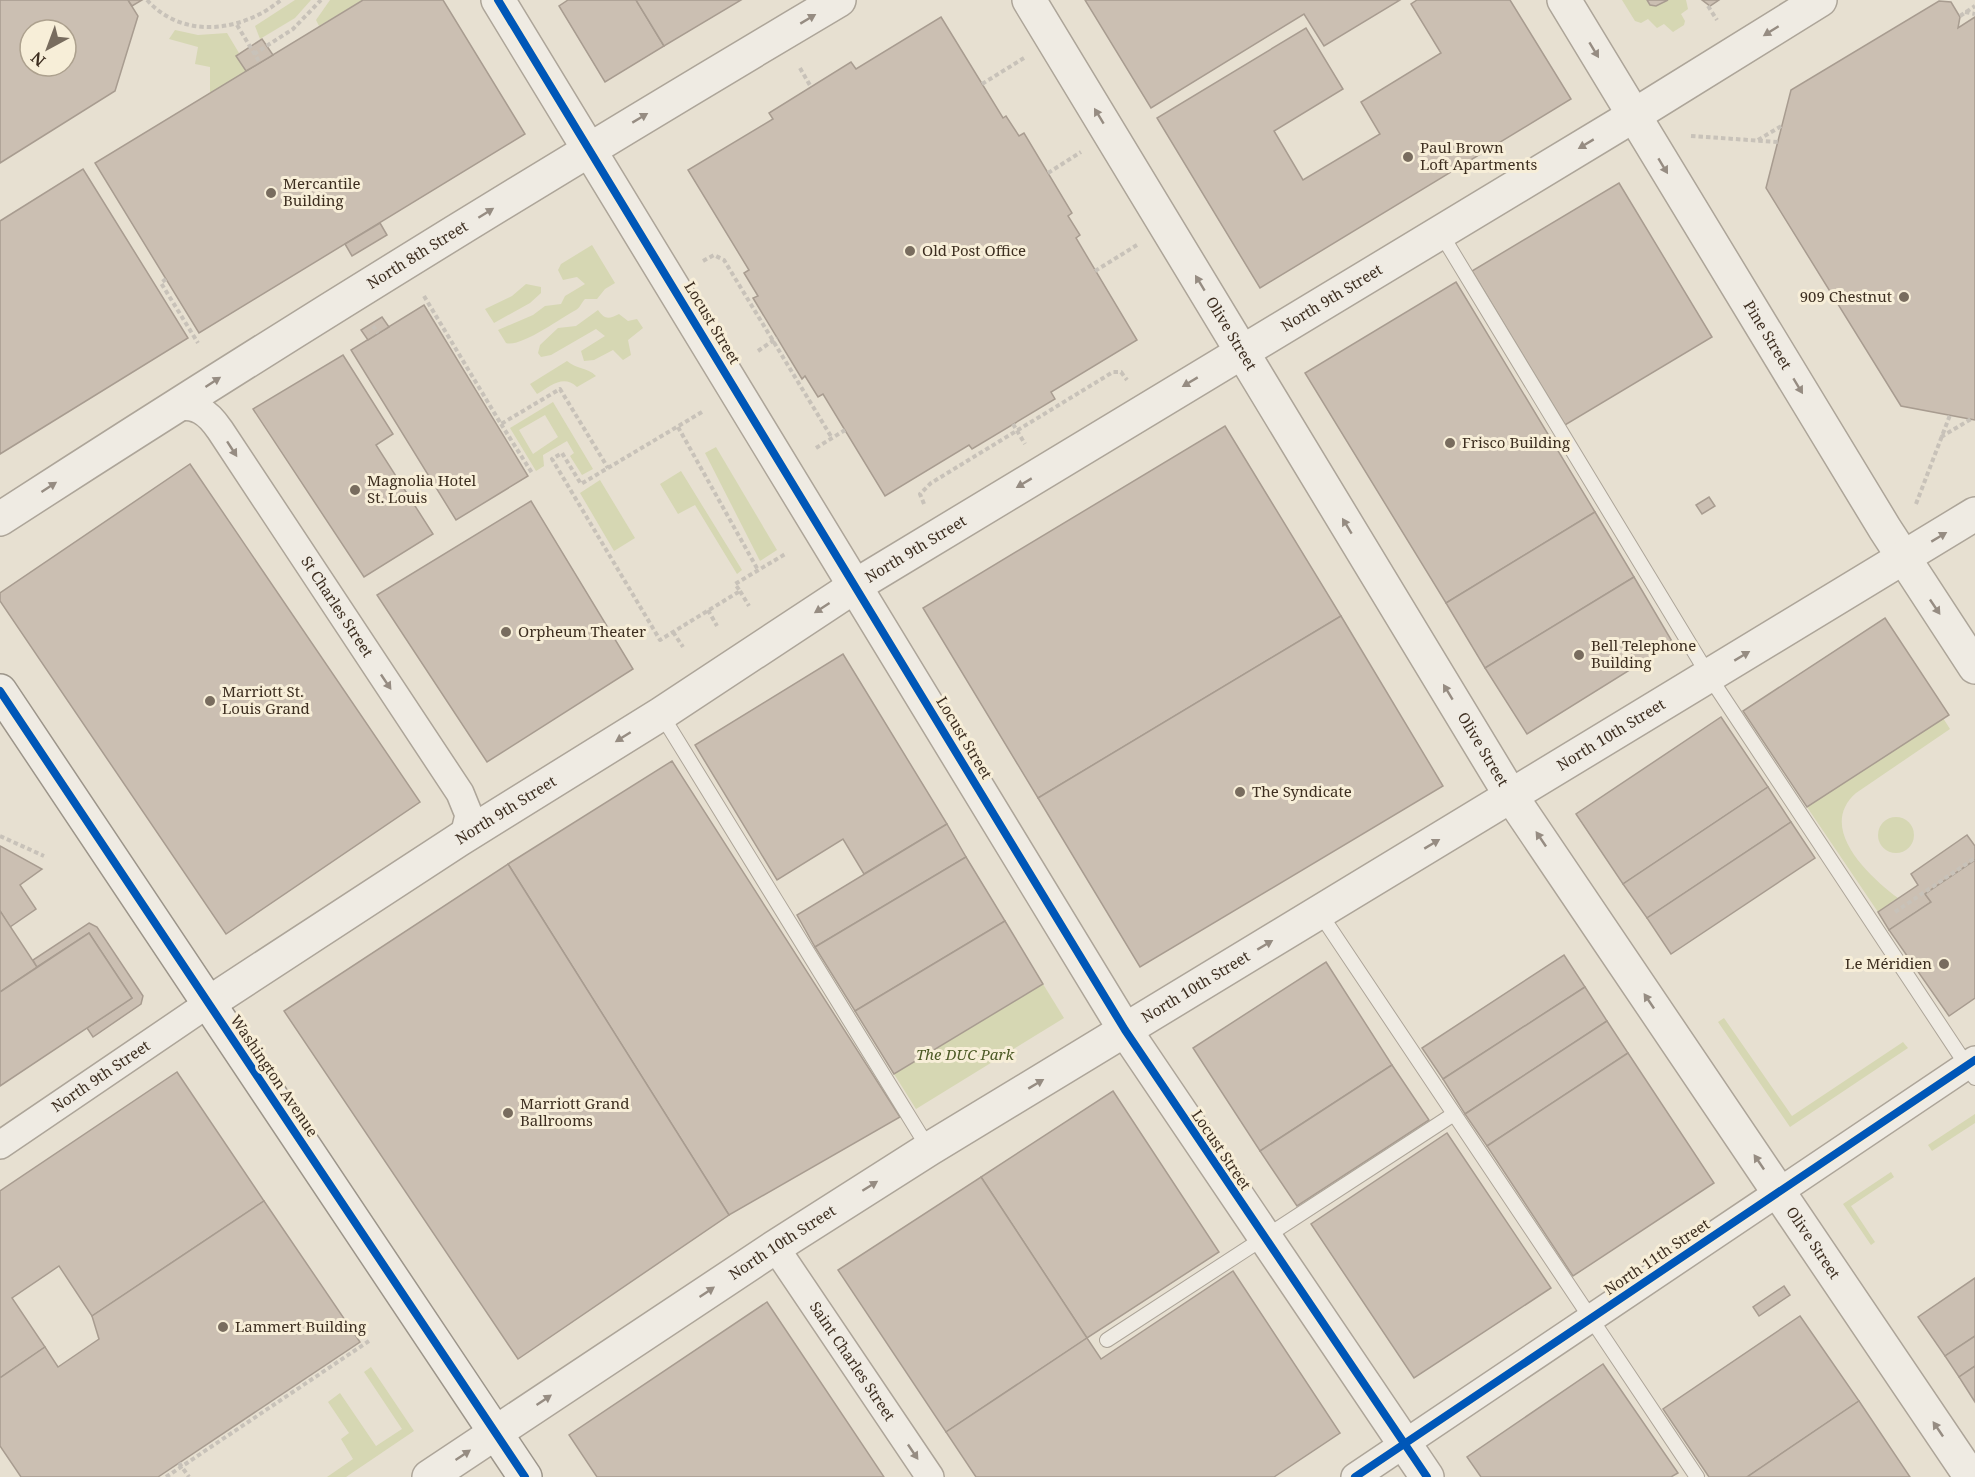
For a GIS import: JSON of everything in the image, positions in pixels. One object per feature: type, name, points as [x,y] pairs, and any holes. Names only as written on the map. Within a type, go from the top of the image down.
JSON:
[{"type":"street","name":"Locust Street","points":[[498,0],[1125,1030],[1427,1477]]},
{"type":"street","name":"North 8th Street","points":[[0,519],[173,408],[590,148],[839,0]]},
{"type":"street","name":"Olive Street","points":[[1029,0],[1512,796],[1971,1477]]},
{"type":"street","name":"Pine Street","points":[[1564,0],[1903,559],[1975,667]]},
{"type":"street","name":"North 9th Street","points":[[0,1145],[209,1004],[464,837],[661,714],[855,586],[1240,351],[1633,116],[1820,0]]},
{"type":"street","name":"St Charles Street","points":[[173,408],[195,407],[204,411],[220,430],[460,793],[470,815],[464,837]]},
{"type":"street","name":"North 10th Street","points":[[429,1477],[775,1247],[929,1149],[1975,514]]},
{"type":"street","name":"Washington Avenue","points":[[0,691],[525,1477]]},
{"type":"street","name":"North 11th Street","points":[[1355,1477],[1778,1191],[1972,1068]]},
{"type":"street","name":"Saint Charles Street","points":[[775,1247],[930,1477]]},
{"type":"lane","points":[[1440,232],[1709,676],[1874,926],[1972,1068]]},
{"type":"lane","points":[[661,714],[929,1149]]},
{"type":"lane","points":[[1318,912],[1697,1477]]},
{"type":"lane","points":[[1107,1340],[1454,1114]]},
{"type":"path","points":[[147,0],[160,12],[189,25],[237,24],[281,0]]},
{"type":"path","points":[[254,54],[293,29],[321,0]]},
{"type":"path","points":[[1708,6],[1717,20]]},
{"type":"path","points":[[1960,16],[1975,6]]},
{"type":"path","points":[[1965,12],[1975,14]]},
{"type":"path","points":[[237,24],[260,63]]},
{"type":"path","points":[[982,84],[1024,58]]},
{"type":"path","points":[[800,68],[811,87]]},
{"type":"path","points":[[1756,141],[1783,125]]},
{"type":"path","points":[[1691,136],[1778,142]]},
{"type":"path","points":[[1048,173],[1081,152]]},
{"type":"path","points":[[1095,271],[1137,245]]},
{"type":"path","points":[[704,261],[714,255],[724,260],[775,340],[832,438]]},
{"type":"path","points":[[166,279],[160,283],[198,343]]},
{"type":"path","points":[[424,296],[478,389],[532,473]]},
{"type":"path","points":[[373,326],[378,333]]},
{"type":"path","points":[[758,351],[775,340]]},
{"type":"path","points":[[924,504],[920,494],[926,487],[1113,372],[1121,372],[1127,380]]},
{"type":"path","points":[[501,424],[560,388],[608,468]]},
{"type":"path","points":[[702,412],[581,484],[562,453],[552,459],[660,640],[740,591]]},
{"type":"path","points":[[1916,504],[1950,416]]},
{"type":"path","points":[[1941,437],[1971,419]]},
{"type":"path","points":[[1013,424],[1024,441]]},
{"type":"path","points":[[678,426],[758,570]]},
{"type":"path","points":[[816,448],[845,430]]},
{"type":"path","points":[[749,606],[735,584],[787,553]]},
{"type":"path","points":[[708,610],[717,626]]},
{"type":"path","points":[[673,632],[682,647]]},
{"type":"path","points":[[0,836],[44,856]]},
{"type":"path","points":[[1874,926],[1975,858]]},
{"type":"path","points":[[166,1477],[369,1341]]},
{"type":"path","points":[[181,1465],[189,1477]]},
{"type":"green space","points":[[295,0],[311,0],[295,18],[260,39],[255,26]]},
{"type":"green space","points":[[330,0],[363,0],[319,26],[316,20]]},
{"type":"green space","points":[[1622,0],[1647,0],[1650,5],[1656,6],[1668,0],[1686,0],[1688,9],[1681,14],[1685,21],[1684,25],[1673,32],[1664,24],[1657,28],[1648,19],[1641,23],[1635,21]]},
{"type":"green space","points":[[175,30],[198,35],[227,33],[239,53],[236,56],[246,71],[210,94],[210,67],[195,64],[198,47],[169,39]]},
{"type":"green space","points":[[592,245],[615,283],[605,289],[597,299],[585,299],[577,309],[541,331],[521,341],[506,343],[498,330],[533,315],[545,306],[561,304],[565,296],[585,284],[577,277],[563,280],[558,270],[561,264]]},
{"type":"green space","points":[[526,284],[541,287],[541,293],[530,303],[494,323],[485,309],[512,296]]},
{"type":"green space","points":[[598,310],[607,318],[619,314],[628,321],[637,319],[643,328],[628,340],[631,355],[623,360],[613,350],[594,360],[584,361],[581,351],[605,336],[596,329],[551,355],[541,357],[538,353],[540,345],[558,328],[576,326]]},
{"type":"green space","points":[[567,361],[596,376],[577,387],[567,381],[562,381],[537,394],[530,384]]},
{"type":"green space","points":[[553,402],[593,469],[582,475],[570,456],[574,453],[567,441],[543,455],[544,466],[536,471],[510,428]],"holes":[[[545,415],[558,437],[533,454],[519,430]]]},
{"type":"green space","points":[[716,447],[777,550],[760,561],[705,453]]},
{"type":"green space","points":[[681,471],[742,570],[737,574],[695,505],[678,514],[660,484]]},
{"type":"green space","points":[[600,480],[635,538],[614,551],[580,493]]},
{"type":"green space","points":[[1943,718],[1950,729],[1856,793],[1845,807],[1842,821],[1844,836],[1852,851],[1874,878],[1898,898],[1878,912],[1807,807]]},
{"type":"green space","points":[[1896,817],[1909,822],[1914,835],[1909,848],[1896,853],[1883,848],[1878,835],[1883,822]]},
{"type":"green space","name":"The DUC Park","points":[[1043,984],[1064,1018],[916,1109],[894,1074]]},
{"type":"green space","points":[[1724,1018],[1792,1116],[1903,1042],[1908,1048],[1790,1127],[1718,1022]]},
{"type":"green space","points":[[1975,1114],[1975,1123],[1932,1151],[1928,1145]]},
{"type":"green space","points":[[1891,1172],[1894,1177],[1851,1206],[1875,1242],[1871,1245],[1843,1204]]},
{"type":"green space","points":[[371,1367],[414,1431],[346,1477],[327,1477],[353,1459],[341,1439],[349,1433],[328,1402],[340,1393],[376,1446],[402,1429],[364,1372]]},
{"type":"building","points":[[0,0],[128,0],[138,16],[115,91],[0,163]]},
{"type":"building","points":[[128,0],[142,0],[132,6]]},
{"type":"building","name":"Mercantile Building","points":[[363,0],[443,0],[525,134],[199,333],[95,163]]},
{"type":"building","points":[[568,0],[636,0],[664,46],[605,82],[559,6]]},
{"type":"building","points":[[636,0],[741,0],[664,46]]},
{"type":"building","points":[[1085,0],[1400,0],[1324,46],[1304,14],[1151,108]]},
{"type":"building","name":"Paul Brown Loft Apartments","points":[[1417,0],[1510,0],[1571,99],[1260,288],[1157,118],[1306,28],[1343,89],[1274,131],[1303,180],[1380,134],[1361,102],[1441,53],[1411,4]]},
{"type":"building","points":[[1647,0],[1668,0],[1656,6],[1650,5]]},
{"type":"building","points":[[1702,0],[1719,0],[1710,6]]},
{"type":"building","name":"909 Chestnut","points":[[1939,1],[1951,2],[1960,17],[1958,28],[1975,17],[1975,420],[1901,406],[1766,188],[1791,90]]},
{"type":"building","name":"Old Post Office","points":[[941,17],[1003,118],[1006,116],[1019,136],[1024,133],[1072,213],[1068,216],[1080,235],[1076,238],[1137,340],[1051,392],[1055,399],[972,449],[969,445],[885,496],[823,394],[818,397],[805,376],[802,379],[753,298],[758,296],[744,273],[749,270],[688,170],[773,119],[769,113],[851,62],[856,69]]},
{"type":"building","points":[[262,39],[273,55],[246,71],[236,56]]},
{"type":"building","points":[[83,169],[188,338],[0,454],[0,221]]},
{"type":"building","points":[[1619,183],[1712,337],[1565,425],[1472,271]]},
{"type":"building","points":[[380,223],[387,235],[352,256],[345,244]]},
{"type":"building","name":"Frisco Building","points":[[1456,282],[1595,512],[1446,603],[1305,373]]},
{"type":"building","points":[[424,305],[528,476],[456,520],[351,350]]},
{"type":"building","points":[[382,317],[389,327],[368,340],[361,330]]},
{"type":"building","name":"Magnolia Hotel St. Louis","points":[[343,355],[393,434],[376,445],[433,534],[364,577],[253,409]]},
{"type":"building","points":[[1225,426],[1341,616],[1038,798],[923,608]]},
{"type":"building","name":"Marriott St. Louis Grand","points":[[190,464],[420,802],[226,934],[0,601],[0,593]]},
{"type":"building","points":[[1709,497],[1715,506],[1702,514],[1696,505]]},
{"type":"building","name":"Orpheum Theater","points":[[531,501],[633,669],[487,762],[377,595]]},
{"type":"building","points":[[1595,512],[1634,577],[1485,668],[1446,603]]},
{"type":"building","name":"Bell Telephone Building","points":[[1634,577],[1673,643],[1527,734],[1485,668]]},
{"type":"building","name":"The Syndicate","points":[[1341,616],[1443,786],[1140,967],[1038,798]]},
{"type":"building","points":[[1885,618],[1949,715],[1807,807],[1743,711]]},
{"type":"building","points":[[843,654],[947,824],[864,874],[843,839],[777,880],[695,745]]},
{"type":"building","points":[[1721,717],[1768,787],[1623,884],[1576,814]]},
{"type":"building","points":[[672,761],[900,1117],[729,1215],[508,864]]},
{"type":"building","points":[[1768,787],[1791,822],[1647,918],[1623,884]]},
{"type":"building","points":[[1791,822],[1815,858],[1671,954],[1647,918]]},
{"type":"building","points":[[947,824],[966,857],[815,947],[797,915]]},
{"type":"building","points":[[1967,835],[1975,846],[1975,860],[1925,894],[1931,902],[1889,930],[1878,912],[1918,885],[1911,874]]},
{"type":"building","points":[[0,846],[42,869],[20,885],[36,909],[10,927],[0,911]]},
{"type":"building","points":[[966,857],[1005,921],[855,1011],[815,947]]},
{"type":"building","name":"Le Méridien","points":[[1975,860],[1975,998],[1949,1016],[1889,930],[1931,902],[1925,894]]},
{"type":"building","name":"Marriott Grand Ballrooms","points":[[508,864],[729,1215],[518,1359],[284,1011]]},
{"type":"building","points":[[0,911],[37,967],[0,992]]},
{"type":"building","points":[[1005,921],[1043,984],[894,1074],[855,1011]]},
{"type":"building","points":[[89,923],[97,927],[143,996],[141,1004],[93,1037],[87,1028],[132,998],[89,933],[37,967],[33,960]]},
{"type":"building","points":[[89,933],[132,998],[0,1086],[0,992]]},
{"type":"building","points":[[1564,955],[1585,987],[1443,1079],[1422,1048]]},
{"type":"building","points":[[1326,962],[1392,1065],[1260,1151],[1193,1048]]},
{"type":"building","points":[[1585,987],[1607,1021],[1465,1114],[1443,1079]]},
{"type":"building","points":[[1607,1021],[1628,1053],[1487,1146],[1465,1114]]},
{"type":"building","points":[[1628,1053],[1714,1183],[1573,1276],[1487,1146]]},
{"type":"building","points":[[1392,1065],[1429,1120],[1297,1206],[1260,1151]]},
{"type":"building","points":[[177,1072],[264,1201],[92,1316],[59,1266],[12,1298],[45,1347],[0,1378],[0,1191]]},
{"type":"building","points":[[1113,1091],[1219,1252],[1087,1338],[981,1177]]},
{"type":"building","points":[[1447,1133],[1551,1288],[1414,1378],[1311,1224]]},
{"type":"building","points":[[981,1177],[1087,1338],[946,1432],[838,1270]]},
{"type":"building","name":"Lammert Building","points":[[264,1201],[360,1342],[158,1477],[21,1477],[0,1446],[0,1378],[45,1347],[58,1367],[99,1339],[92,1316]]},
{"type":"building","points":[[1233,1271],[1340,1433],[1274,1477],[976,1477],[946,1432],[1087,1338],[1101,1359]]},
{"type":"building","points":[[1975,1278],[1975,1336],[1945,1356],[1918,1317]]},
{"type":"building","points":[[1784,1286],[1790,1295],[1759,1316],[1753,1307]]},
{"type":"building","points":[[767,1302],[884,1477],[597,1477],[569,1435]]},
{"type":"building","points":[[1800,1316],[1859,1401],[1747,1477],[1709,1477],[1663,1409]]},
{"type":"building","points":[[1975,1336],[1975,1366],[1959,1377],[1945,1356]]},
{"type":"building","points":[[1603,1364],[1678,1473],[1671,1477],[1481,1477],[1467,1457]]},
{"type":"building","points":[[1975,1366],[1975,1402],[1959,1377]]},
{"type":"building","points":[[1859,1401],[1910,1477],[1747,1477]]},
{"type":"cycle path","points":[[498,0],[1125,1030],[1427,1477]]},
{"type":"cycle path","points":[[0,691],[525,1477]]},
{"type":"cycle path","points":[[1355,1477],[1975,1060]]},
{"type":"place","name":"Paul Brown Loft Apartments","points":[[1408,157]]},
{"type":"place","name":"Mercantile Building","points":[[271,193]]},
{"type":"place","name":"Old Post Office","points":[[910,251]]},
{"type":"place","name":"909 Chestnut","points":[[1904,297]]},
{"type":"place","name":"Frisco Building","points":[[1450,443]]},
{"type":"place","name":"Magnolia Hotel St. Louis","points":[[355,490]]},
{"type":"place","name":"Orpheum Theater","points":[[506,632]]},
{"type":"place","name":"Bell Telephone Building","points":[[1579,655]]},
{"type":"place","name":"Marriott St. Louis Grand","points":[[210,701]]},
{"type":"place","name":"The Syndicate","points":[[1240,792]]},
{"type":"place","name":"Le Méridien","points":[[1944,964]]},
{"type":"place","name":"Marriott Grand Ballrooms","points":[[508,1113]]},
{"type":"place","name":"Lammert Building","points":[[223,1327]]}]
